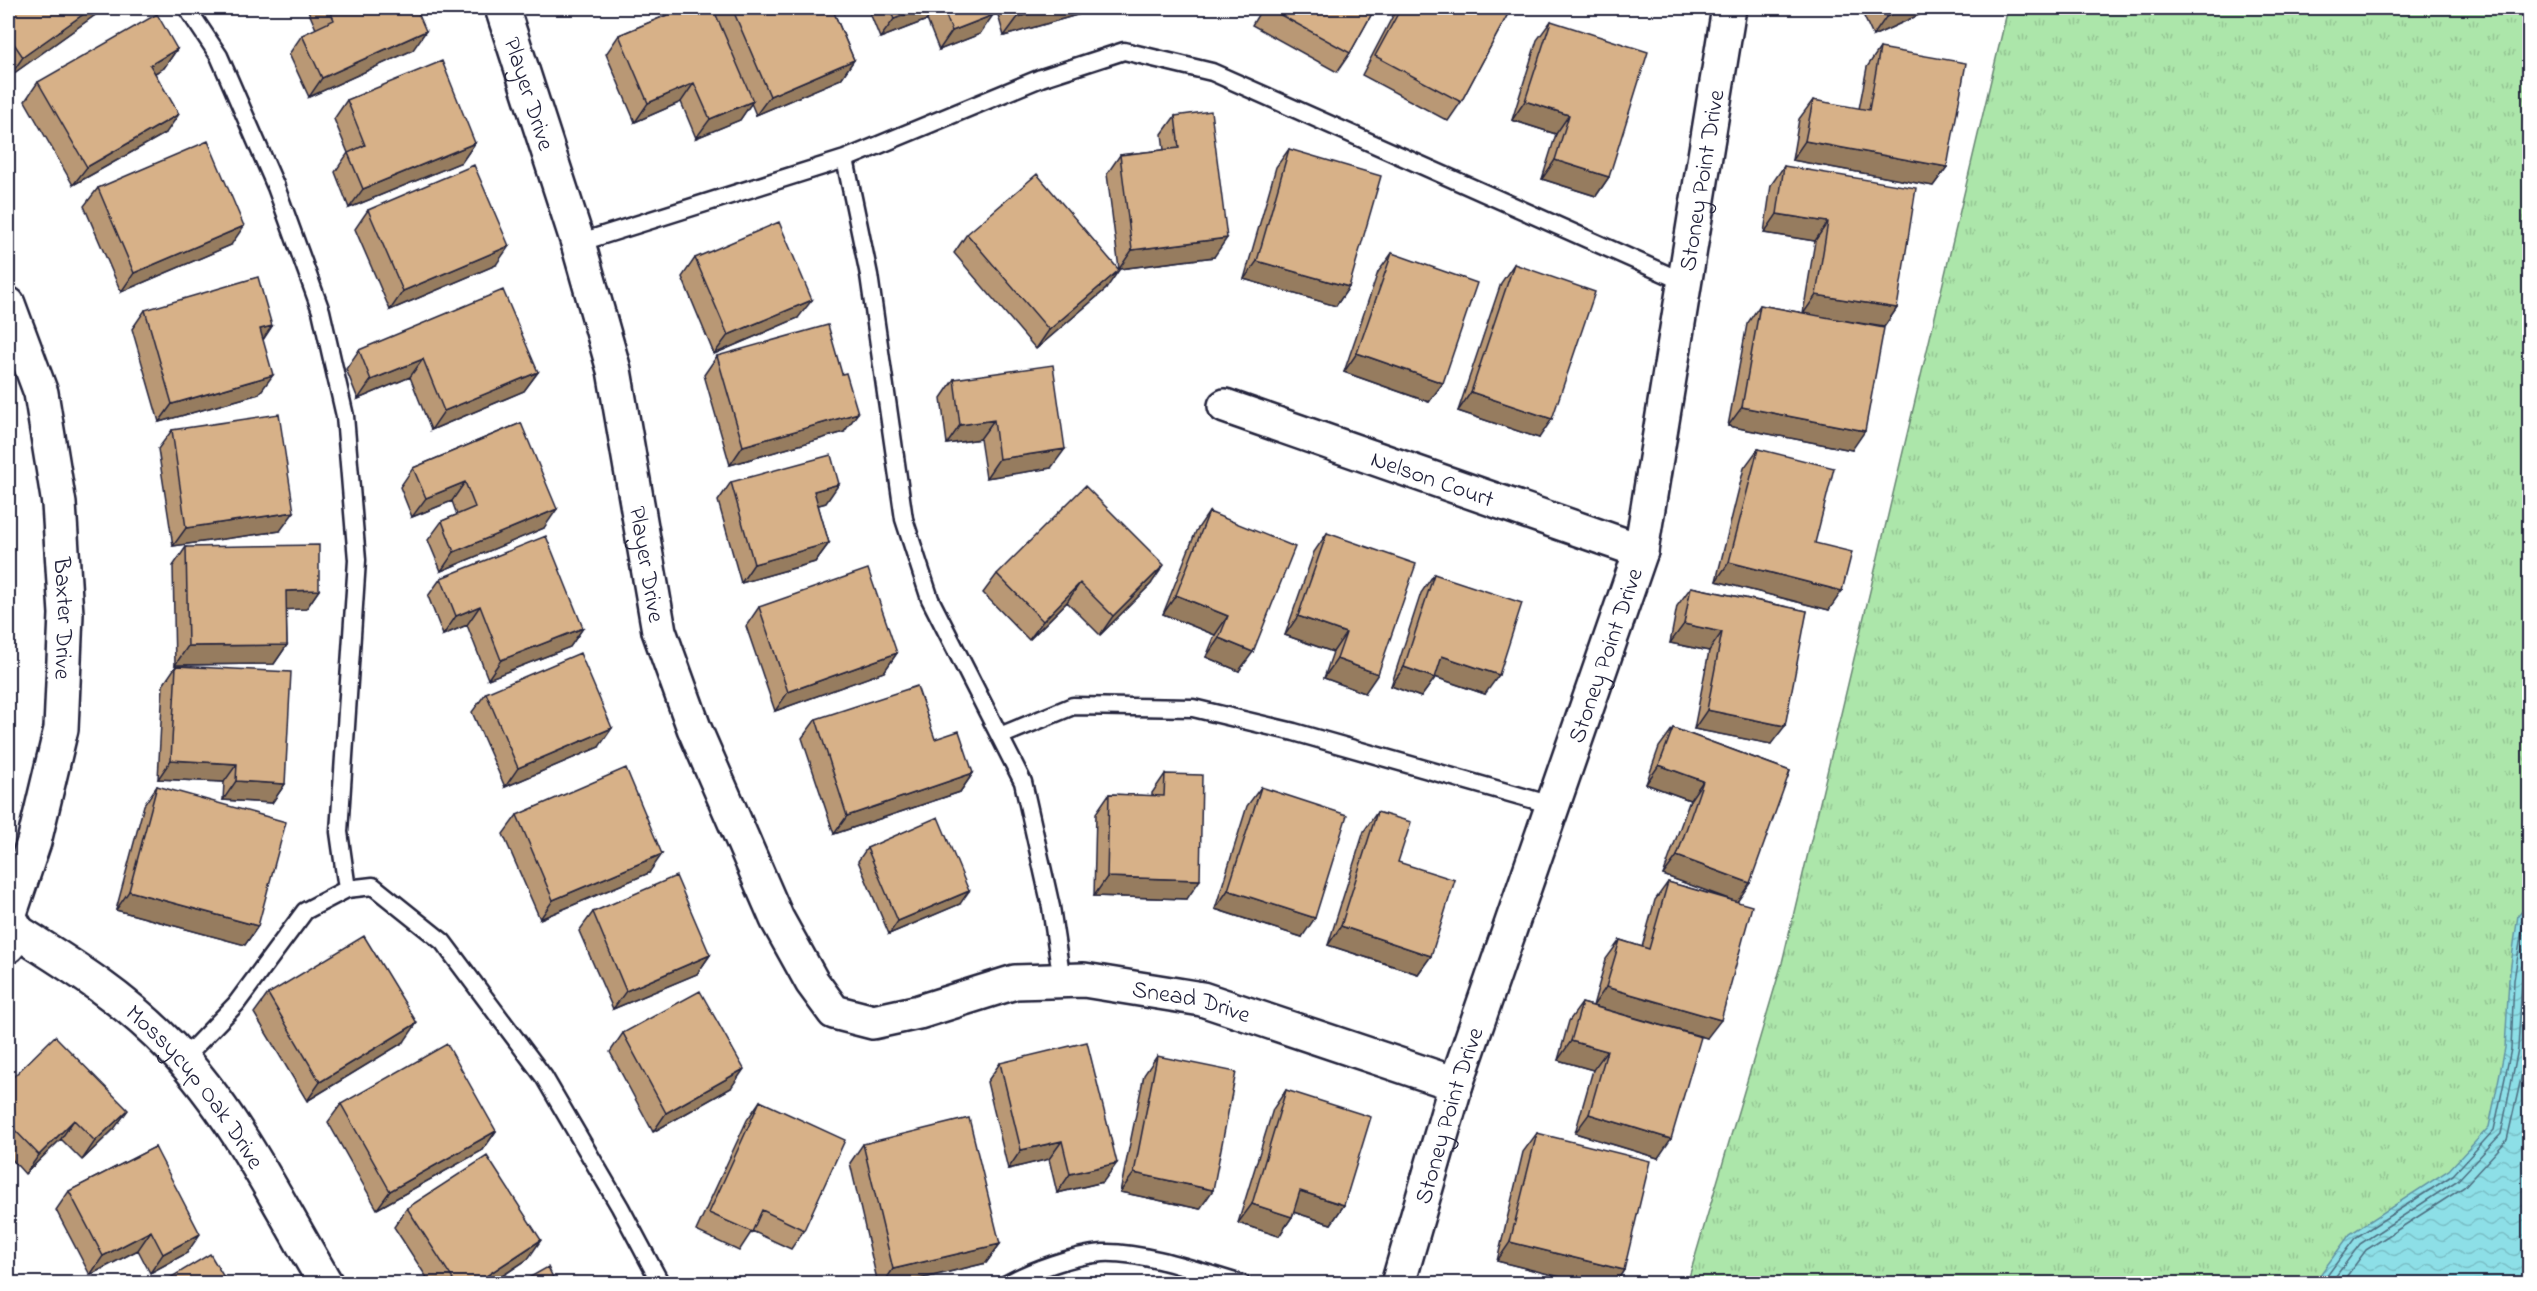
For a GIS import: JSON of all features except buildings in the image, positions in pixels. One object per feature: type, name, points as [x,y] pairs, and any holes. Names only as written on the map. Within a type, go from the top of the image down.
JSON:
[{"type":"street","name":"Player Drive","points":[[502,8],[578,243],[614,370],[658,631],[694,728],[777,919],[812,982],[834,1012],[873,1022],[919,1012]]},
{"type":"street","name":"Stoney Point Drive","points":[[1398,1284],[1456,1084],[1641,551],[1729,8]]},
{"type":"street","name":"Baxter Drive","points":[[8,304],[40,393],[59,504],[66,614],[61,729],[34,842],[9,916],[13,939]]},
{"type":"street","name":"Nelson Court","points":[[1225,406],[1641,551]]},
{"type":"street","name":"Mossycup Oak Drive","points":[[13,939],[101,984],[171,1047],[224,1112],[326,1284]]},
{"type":"street","name":"Snead Drive","points":[[919,1012],[1015,982],[1084,980],[1202,999],[1456,1084]]},
{"type":"lane","points":[[187,8],[219,56],[276,187],[321,311],[345,416],[357,560],[339,832],[347,889]]},
{"type":"lane","points":[[578,243],[845,159],[1041,78],[1124,51],[1212,72],[1684,282]]},
{"type":"lane","points":[[845,159],[869,275],[904,519],[930,599],[1023,782],[1051,907],[1062,981]]},
{"type":"lane","points":[[1000,736],[1073,706],[1193,708],[1294,732],[1552,805]]},
{"type":"lane","points":[[182,1060],[236,1004],[306,910],[347,889],[373,886],[443,942],[544,1077],[661,1284]]},
{"type":"lane","points":[[1007,1284],[1032,1270],[1103,1253],[1157,1260],[1242,1284]]},
{"type":"green space","points":[[2008,8],[2529,8],[2529,1283],[1687,1284],[1782,963]]},
{"type":"water","points":[[2529,902],[2529,1283],[2314,1283],[2350,1234],[2449,1170],[2489,1127],[2505,1048],[2509,979],[2518,915]]}]
